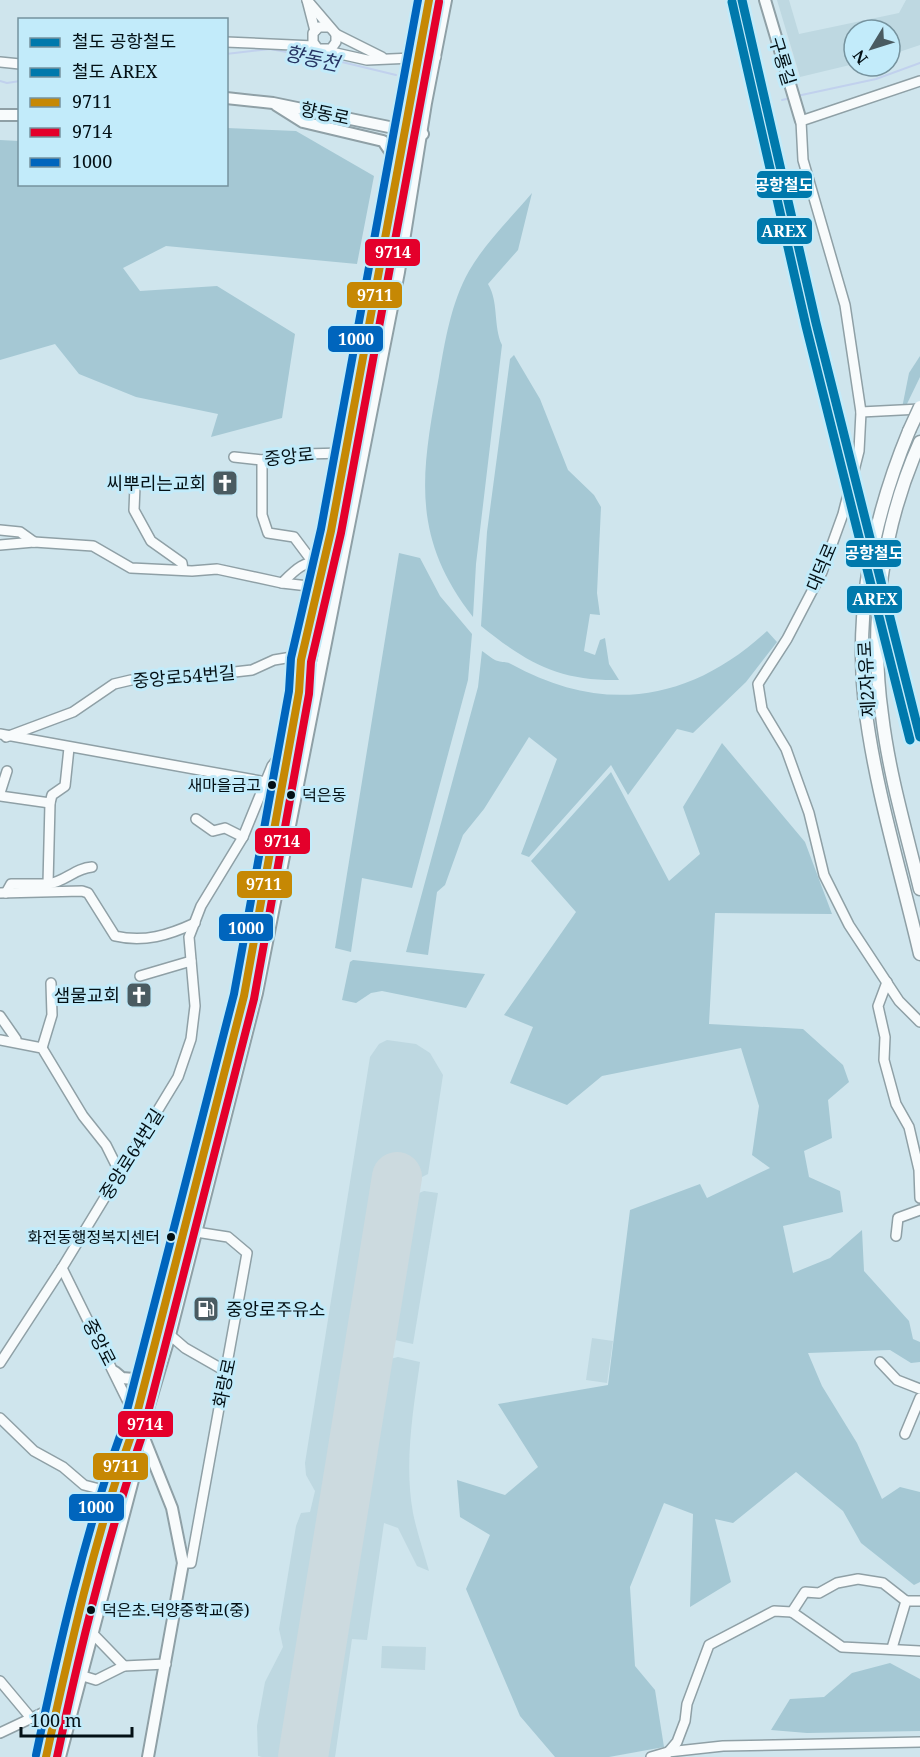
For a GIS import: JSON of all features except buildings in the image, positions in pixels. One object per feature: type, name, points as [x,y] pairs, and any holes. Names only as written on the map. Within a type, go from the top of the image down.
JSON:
[{"type":"highway","name":"제2자유로","points":[[920,408],[890,476],[870,560],[864,604],[863,670],[871,749],[920,954]]},
{"type":"highway","name":"제2자유로","points":[[920,442],[903,487],[886,550],[877,626],[877,660],[887,749],[920,889]]},
{"type":"main road","points":[[419,58],[429,0]]},
{"type":"main road","points":[[60,1757],[133,1480],[141,1432],[170,1335],[256,993],[396,283],[446,0]]},
{"type":"main road","name":"구룡길","points":[[765,0],[800,118]]},
{"type":"main road","name":"중앙로","points":[[45,1757],[55,1707],[111,1491],[135,1416],[244,996],[287,747],[299,692],[302,660],[317,587],[318,561],[344,453],[409,97],[419,58]]},
{"type":"main road","name":"향동로","points":[[228,98],[273,103],[423,134]]},
{"type":"main road","points":[[273,103],[303,122],[383,141],[398,163]]},
{"type":"main road","points":[[0,115],[18,115]]},
{"type":"main road","points":[[115,1372],[122,1378],[134,1379],[147,1368]]},
{"type":"main road","name":"화랑로","points":[[135,1416],[178,1529],[183,1563],[148,1757]]},
{"type":"main road","points":[[133,1480],[146,1470],[156,1471]]},
{"type":"street","points":[[307,0],[315,30],[312,38],[314,46]]},
{"type":"street","points":[[307,0],[332,30],[336,42],[327,51]]},
{"type":"street","points":[[315,30],[332,30],[382,57]]},
{"type":"street","points":[[228,42],[314,46],[367,60],[382,57],[436,57]]},
{"type":"street","points":[[0,62],[18,64]]},
{"type":"street","points":[[800,118],[920,81]]},
{"type":"street","name":"대덕로","points":[[800,118],[803,160],[845,305],[861,412],[859,451],[843,514],[822,572],[787,639],[758,684],[762,709],[786,749],[809,813],[824,875],[849,925],[900,1001],[920,1022]]},
{"type":"street","points":[[861,412],[920,408]]},
{"type":"street","name":"중앙로","points":[[234,457],[262,460],[304,454],[344,453]]},
{"type":"street","points":[[262,460],[262,515],[268,533],[294,537],[318,561],[300,566],[282,583]]},
{"type":"street","points":[[135,486],[134,510],[151,541],[182,563],[183,570]]},
{"type":"street","points":[[0,530],[20,532],[34,542]]},
{"type":"street","points":[[0,545],[34,542],[93,546],[131,568],[217,569],[282,583],[317,587]]},
{"type":"street","name":"중앙로54번길","points":[[3,736],[73,712],[114,684],[252,670],[274,660],[292,657],[302,660]]},
{"type":"street","points":[[3,736],[267,782]]},
{"type":"street","name":"중앙로64번길","points":[[0,1363],[62,1268],[178,1077],[191,1039],[195,1006],[189,937],[217,879],[243,837],[272,766],[287,747]]},
{"type":"street","points":[[48,884],[50,803],[52,795],[65,786],[69,748]]},
{"type":"street","points":[[7,771],[0,794],[50,803]]},
{"type":"street","points":[[196,819],[213,831],[225,828],[243,837]]},
{"type":"street","points":[[3,893],[11,884],[60,883],[84,867],[92,867]]},
{"type":"street","points":[[3,893],[82,891],[88,893],[115,936],[128,940],[166,937],[195,923]]},
{"type":"street","points":[[140,976],[191,961]]},
{"type":"street","points":[[887,982],[878,1006],[885,1037],[884,1060],[896,1104],[909,1127],[919,1170],[920,1198]]},
{"type":"street","points":[[42,1048],[52,1016],[51,983]]},
{"type":"street","points":[[0,1016],[16,1039],[15,1042]]},
{"type":"street","points":[[0,1040],[42,1048],[83,1116],[106,1145],[120,1173]]},
{"type":"street","points":[[896,1236],[898,1218],[920,1210]]},
{"type":"street","name":"화랑로","points":[[183,1563],[191,1563],[248,1253],[228,1237],[196,1232]]},
{"type":"street","name":"중앙로","points":[[62,1268],[135,1416]]},
{"type":"street","points":[[170,1335],[185,1348],[227,1371]]},
{"type":"street","points":[[880,1362],[897,1380],[920,1389]]},
{"type":"street","points":[[905,1434],[920,1398]]},
{"type":"street","points":[[0,1418],[34,1451],[63,1467],[84,1485],[111,1491]]},
{"type":"street","points":[[792,1612],[805,1592],[819,1593],[837,1583],[858,1579],[883,1582],[906,1601],[920,1601]]},
{"type":"street","points":[[892,1648],[906,1601]]},
{"type":"street","points":[[667,1755],[677,1742],[685,1721],[687,1704],[709,1645],[774,1611],[792,1612],[842,1647],[920,1651]]},
{"type":"street","points":[[93,1634],[124,1666]]},
{"type":"street","points":[[83,1676],[96,1680],[124,1666],[166,1664]]},
{"type":"street","points":[[0,1681],[31,1718]]},
{"type":"street","points":[[0,1733],[55,1707]]},
{"type":"street","points":[[651,1757],[719,1747],[920,1742]]},
{"type":"street","points":[[697,1757],[719,1747]]},
{"type":"shaded area","points":[[777,0],[789,0],[799,34],[842,25],[842,67],[800,77]]},
{"type":"shaded area","points":[[906,0],[920,0],[920,45],[902,51],[902,18],[875,18],[899,13]]},
{"type":"shaded area","points":[[228,128],[296,131],[374,176],[357,264],[166,246],[123,268],[140,291],[217,286],[295,334],[282,418],[211,437],[218,414],[136,397],[79,374],[55,344],[0,360],[0,140],[18,141],[18,186],[228,186]]},
{"type":"shaded area","points":[[532,193],[518,250],[488,284],[494,298],[502,345],[476,564],[473,617],[452,587],[438,558],[430,530],[425,472],[428,442],[446,336],[463,283],[483,251]]},
{"type":"shaded area","points":[[514,355],[540,399],[568,470],[594,495],[601,507],[597,593],[600,615],[590,614],[584,651],[595,655],[600,640],[605,638],[609,664],[619,680],[579,677],[545,667],[529,660],[481,626],[487,532],[510,359]]},
{"type":"shaded area","points":[[920,356],[920,377],[905,408],[902,408],[909,373]]},
{"type":"shaded area","points":[[399,553],[420,558],[440,596],[472,634],[468,680],[412,888],[362,878],[351,952],[335,948]]},
{"type":"shaded area","points":[[767,631],[777,642],[746,682],[693,733],[677,729],[628,795],[611,765],[529,857],[521,854],[557,759],[529,737],[484,809],[463,835],[445,885],[437,892],[428,955],[406,952],[478,687],[482,651],[496,660],[509,663],[545,680],[579,690],[612,695],[645,693],[676,686],[707,673],[738,655]]},
{"type":"shaded area","points":[[722,743],[805,842],[832,914],[715,913],[709,1024],[803,1029],[843,1065],[849,1082],[828,1100],[832,1138],[804,1151],[809,1177],[840,1191],[843,1212],[783,1226],[793,1273],[830,1258],[862,1230],[864,1271],[909,1321],[913,1339],[920,1342],[920,1362],[911,1363],[890,1350],[808,1353],[822,1386],[857,1443],[882,1499],[900,1487],[920,1492],[920,1582],[914,1585],[861,1543],[843,1511],[796,1472],[733,1523],[715,1519],[731,1582],[690,1607],[693,1514],[664,1503],[630,1587],[635,1666],[655,1690],[664,1747],[609,1757],[555,1757],[520,1716],[466,1589],[490,1535],[460,1517],[457,1480],[505,1495],[538,1467],[498,1404],[608,1385],[630,1210],[700,1184],[707,1198],[770,1168],[752,1155],[759,1106],[741,1048],[602,1076],[567,1105],[510,1083],[533,1027],[504,1015],[576,912],[531,861],[611,772],[669,881],[700,854],[683,807]]},
{"type":"shaded area","points":[[353,960],[485,974],[466,1008],[382,991],[371,993],[356,1003],[342,1000],[350,962]]},
{"type":"shaded area","points":[[387,1040],[416,1044],[430,1053],[443,1075],[428,1174],[420,1178],[388,1171],[293,1757],[262,1757],[258,1756],[257,1726],[265,1682],[283,1647],[279,1629],[296,1526],[301,1513],[310,1512],[315,1491],[306,1475],[305,1463],[370,1057],[379,1044]]},
{"type":"shaded area","points":[[424,1191],[438,1193],[413,1344],[395,1340],[385,1322],[406,1204],[414,1195]]},
{"type":"shaded area","points":[[592,1338],[613,1341],[607,1383],[586,1380]]},
{"type":"shaded area","points":[[398,1357],[420,1362],[410,1438],[409,1476],[416,1528],[429,1571],[417,1566],[398,1528],[384,1523],[367,1640],[352,1639],[335,1757],[315,1757],[378,1371],[386,1360]]},
{"type":"shaded area","points":[[382,1646],[426,1647],[425,1670],[381,1668]]},
{"type":"shaded area","points":[[890,1663],[920,1679],[920,1731],[807,1733],[771,1730],[790,1699],[824,1697],[852,1673]]},
{"type":"waterway","name":"향동천","points":[[228,54],[270,49],[342,62],[396,75]]},
{"type":"waterway","points":[[797,96],[876,79],[920,63]]},
{"type":"waterway","name":"향동천","points":[[0,81],[7,83],[18,81]]},
{"type":"waterway","points":[[782,100],[791,98]]},
{"type":"runway","points":[[303,1757],[397,1177]]},
{"type":"rail line","name":"공항철도","points":[[742,0],[816,323],[920,737]]},
{"type":"rail line","name":"AREX","points":[[732,2],[806,326],[910,740]]},
{"type":"transit line","name":"1000","points":[[36,1755],[73,1591],[122,1430],[234,994],[289,691],[291,658],[321,529],[418,0]]},
{"type":"transit line","name":"9711","points":[[46,1757],[84,1594],[106,1513],[132,1433],[244,996],[299,692],[301,660],[331,531],[429,0]]},
{"type":"transit line","name":"9714","points":[[57,1757],[95,1595],[142,1436],[254,999],[309,694],[311,662],[341,533],[439,2]]},
{"type":"place","name":"씨뿌리는교회","points":[[225,483]]},
{"type":"place","name":"새마을금고","points":[[272,785]]},
{"type":"place","name":"덕은동","points":[[291,795]]},
{"type":"place","name":"샘물교회","points":[[139,995]]},
{"type":"place","name":"화전동행정복지센터","points":[[171,1237]]},
{"type":"place","name":"중앙로주유소","points":[[206,1309]]},
{"type":"place","name":"덕은초.덕양중학교(중)","points":[[91,1610]]}]
